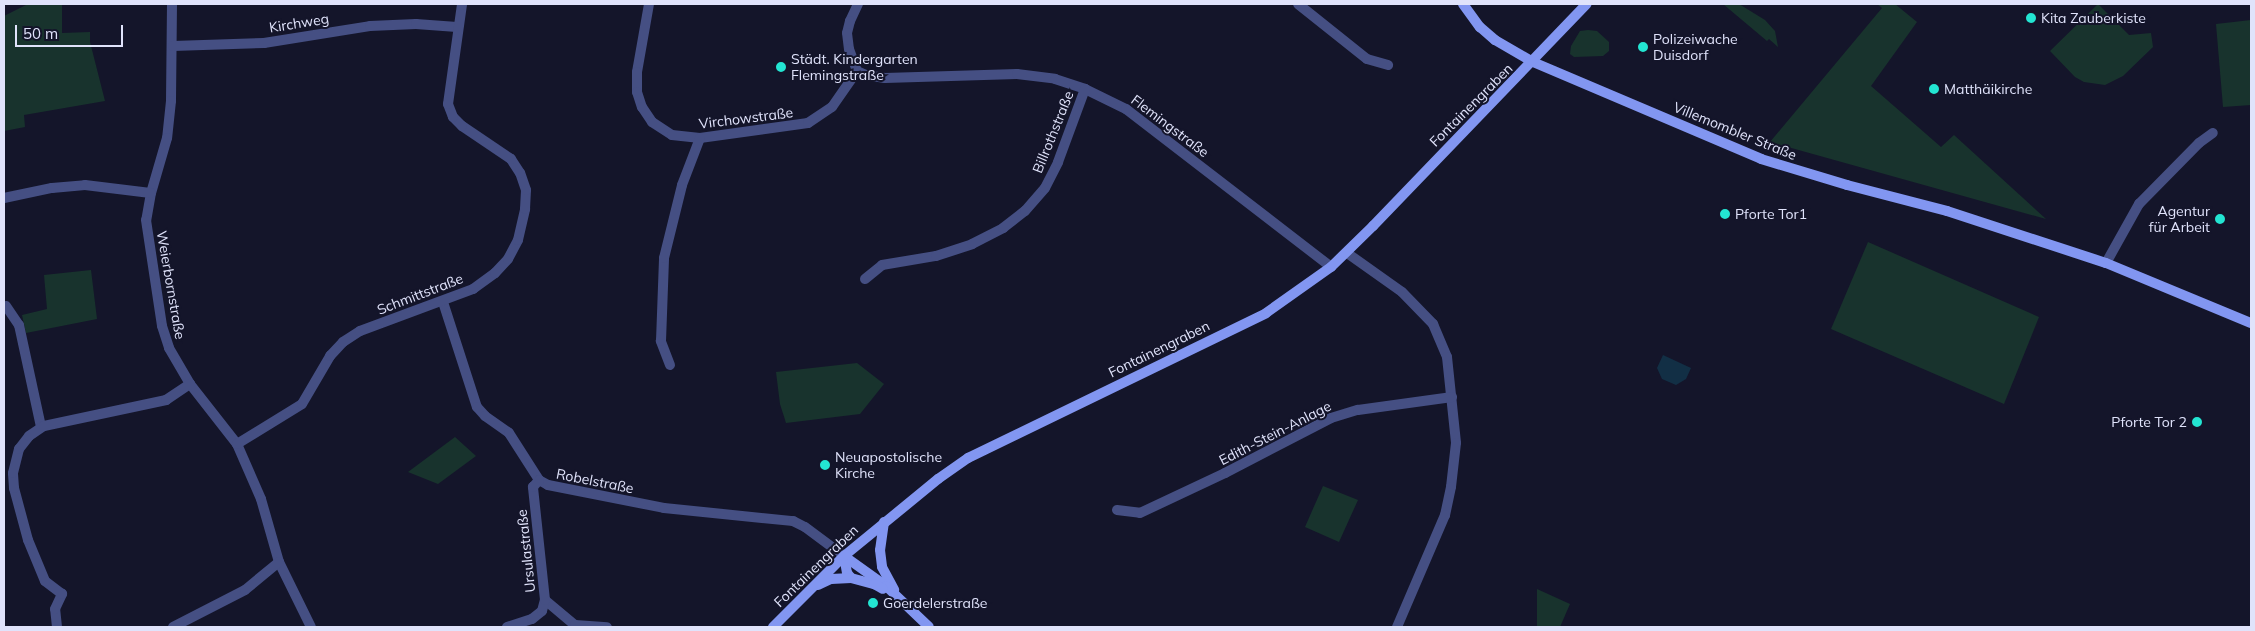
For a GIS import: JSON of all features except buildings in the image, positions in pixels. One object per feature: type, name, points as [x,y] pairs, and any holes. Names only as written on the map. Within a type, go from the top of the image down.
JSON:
[{"type":"street","name":"Weierbornstraße","points":[[172,4],[171,101],[167,138],[151,193],[146,220],[162,326],[169,348],[190,384],[237,444],[261,499],[279,562],[311,627]]},
{"type":"street","name":"Schmittstraße","points":[[237,444],[302,404],[330,356],[343,342],[360,331],[474,289],[495,273],[508,259],[518,240],[526,209],[526,190],[520,173],[510,159],[462,126],[453,117],[448,104],[457,27],[462,4]]},
{"type":"street","name":"Virchowstraße","points":[[649,4],[637,72],[637,92],[642,107],[652,122],[663,131],[682,138],[700,138],[808,123],[832,107],[857,71]]},
{"type":"street","points":[[857,71],[849,50],[847,33],[858,4]]},
{"type":"street","points":[[1298,4],[1367,59],[1388,65]]},
{"type":"street","name":"Villemombler Straße","points":[[1463,4],[1480,27],[1495,40],[1533,62],[1761,159],[1811,175],[1947,211],[2106,263],[2251,323]]},
{"type":"street","name":"Fontainengraben","points":[[773,627],[844,556],[938,479],[968,458],[1266,313],[1331,267],[1347,253],[1533,62],[1587,4]]},
{"type":"street","name":"Kirchweg","points":[[173,46],[264,43],[370,26],[416,24],[457,27]]},
{"type":"street","name":"Flemingstraße","points":[[857,71],[866,75],[885,78],[1017,74],[1055,79],[1086,89],[1126,109],[1331,267]]},
{"type":"street","name":"Billrothstraße","points":[[865,279],[882,265],[936,256],[972,244],[1003,228],[1025,211],[1045,188],[1086,89]]},
{"type":"street","points":[[2106,263],[2139,204],[2199,143],[2213,133]]},
{"type":"street","points":[[670,365],[661,341],[664,258],[682,185],[700,138]]},
{"type":"street","points":[[4,198],[52,188],[85,185],[151,193]]},
{"type":"street","points":[[1347,253],[1402,292],[1433,324],[1447,357],[1456,443],[1452,480],[1445,516],[1397,627]]},
{"type":"street","name":"Robelstraße","points":[[443,302],[477,407],[485,416],[509,433],[539,480],[548,485],[664,508],[793,521],[805,527],[844,556]]},
{"type":"street","points":[[6,306],[19,325],[41,427]]},
{"type":"street","points":[[56,627],[55,609],[62,594],[45,581],[28,540],[14,488],[13,473],[19,449],[29,436],[41,427],[166,400],[190,384]]},
{"type":"street","name":"Edith-Stein-Anlage","points":[[1117,510],[1140,513],[1225,473],[1331,418],[1358,410],[1452,396]]},
{"type":"street","name":"Ursulastraße","points":[[506,627],[532,619],[542,611],[545,600],[533,487],[539,480]]},
{"type":"street","points":[[4,491],[14,488]]},
{"type":"street","points":[[884,522],[880,550],[882,567],[898,598]]},
{"type":"street","points":[[844,556],[847,573],[851,578]]},
{"type":"street","points":[[844,556],[873,575],[929,627]]},
{"type":"street","points":[[174,627],[245,590],[279,562]]},
{"type":"street","points":[[810,588],[831,579],[851,578],[874,584],[898,598]]},
{"type":"street","points":[[545,600],[575,626],[607,627]]},
{"type":"green space","points":[[28,4],[62,4],[62,33],[90,32],[90,42],[105,101],[24,115],[25,127],[4,131],[4,16]]},
{"type":"green space","points":[[1723,4],[1739,4],[1765,20],[1775,31],[1778,47],[1769,39],[1767,41]]},
{"type":"green space","points":[[1877,4],[1895,4],[1917,22],[1871,86],[1941,147],[1954,135],[2046,219],[1770,142],[1882,8]]},
{"type":"green space","points":[[2098,4],[2129,35],[2151,33],[2153,47],[2123,76],[2105,85],[2084,82],[2075,77],[2050,51]]},
{"type":"green space","points":[[2251,20],[2251,105],[2223,107],[2216,24]]},
{"type":"green space","points":[[1580,31],[1597,31],[1609,42],[1609,51],[1603,56],[1574,57],[1570,54],[1571,46]]},
{"type":"green space","points":[[1868,242],[2039,317],[2004,404],[1831,329]]},
{"type":"green space","points":[[91,270],[97,319],[26,333],[22,315],[47,309],[44,275]]},
{"type":"green space","points":[[857,363],[884,384],[860,414],[786,423],[780,404],[776,372]]},
{"type":"green space","points":[[455,437],[476,456],[438,484],[408,472]]},
{"type":"green space","points":[[1323,486],[1358,500],[1339,542],[1305,527]]},
{"type":"green space","points":[[1537,589],[1570,604],[1560,627],[1537,627]]},
{"type":"water","points":[[1663,355],[1691,368],[1686,379],[1676,385],[1662,379],[1657,368]]},
{"type":"place","name":"Kita Zauberkiste","points":[[2031,18]]},
{"type":"place","name":"Polizeiwache Duisdorf","points":[[1643,47]]},
{"type":"place","name":"Städt. Kindergarten Flemingstraße","points":[[781,67]]},
{"type":"place","name":"Matthäikirche","points":[[1934,89]]},
{"type":"place","name":"Pforte Tor1","points":[[1725,214]]},
{"type":"place","name":"Agentur für Arbeit","points":[[2220,219]]},
{"type":"place","name":"Pforte Tor 2","points":[[2197,422]]},
{"type":"place","name":"Neuapostolische Kirche","points":[[825,465]]},
{"type":"place","name":"Goerdelerstraße","points":[[873,603]]}]
